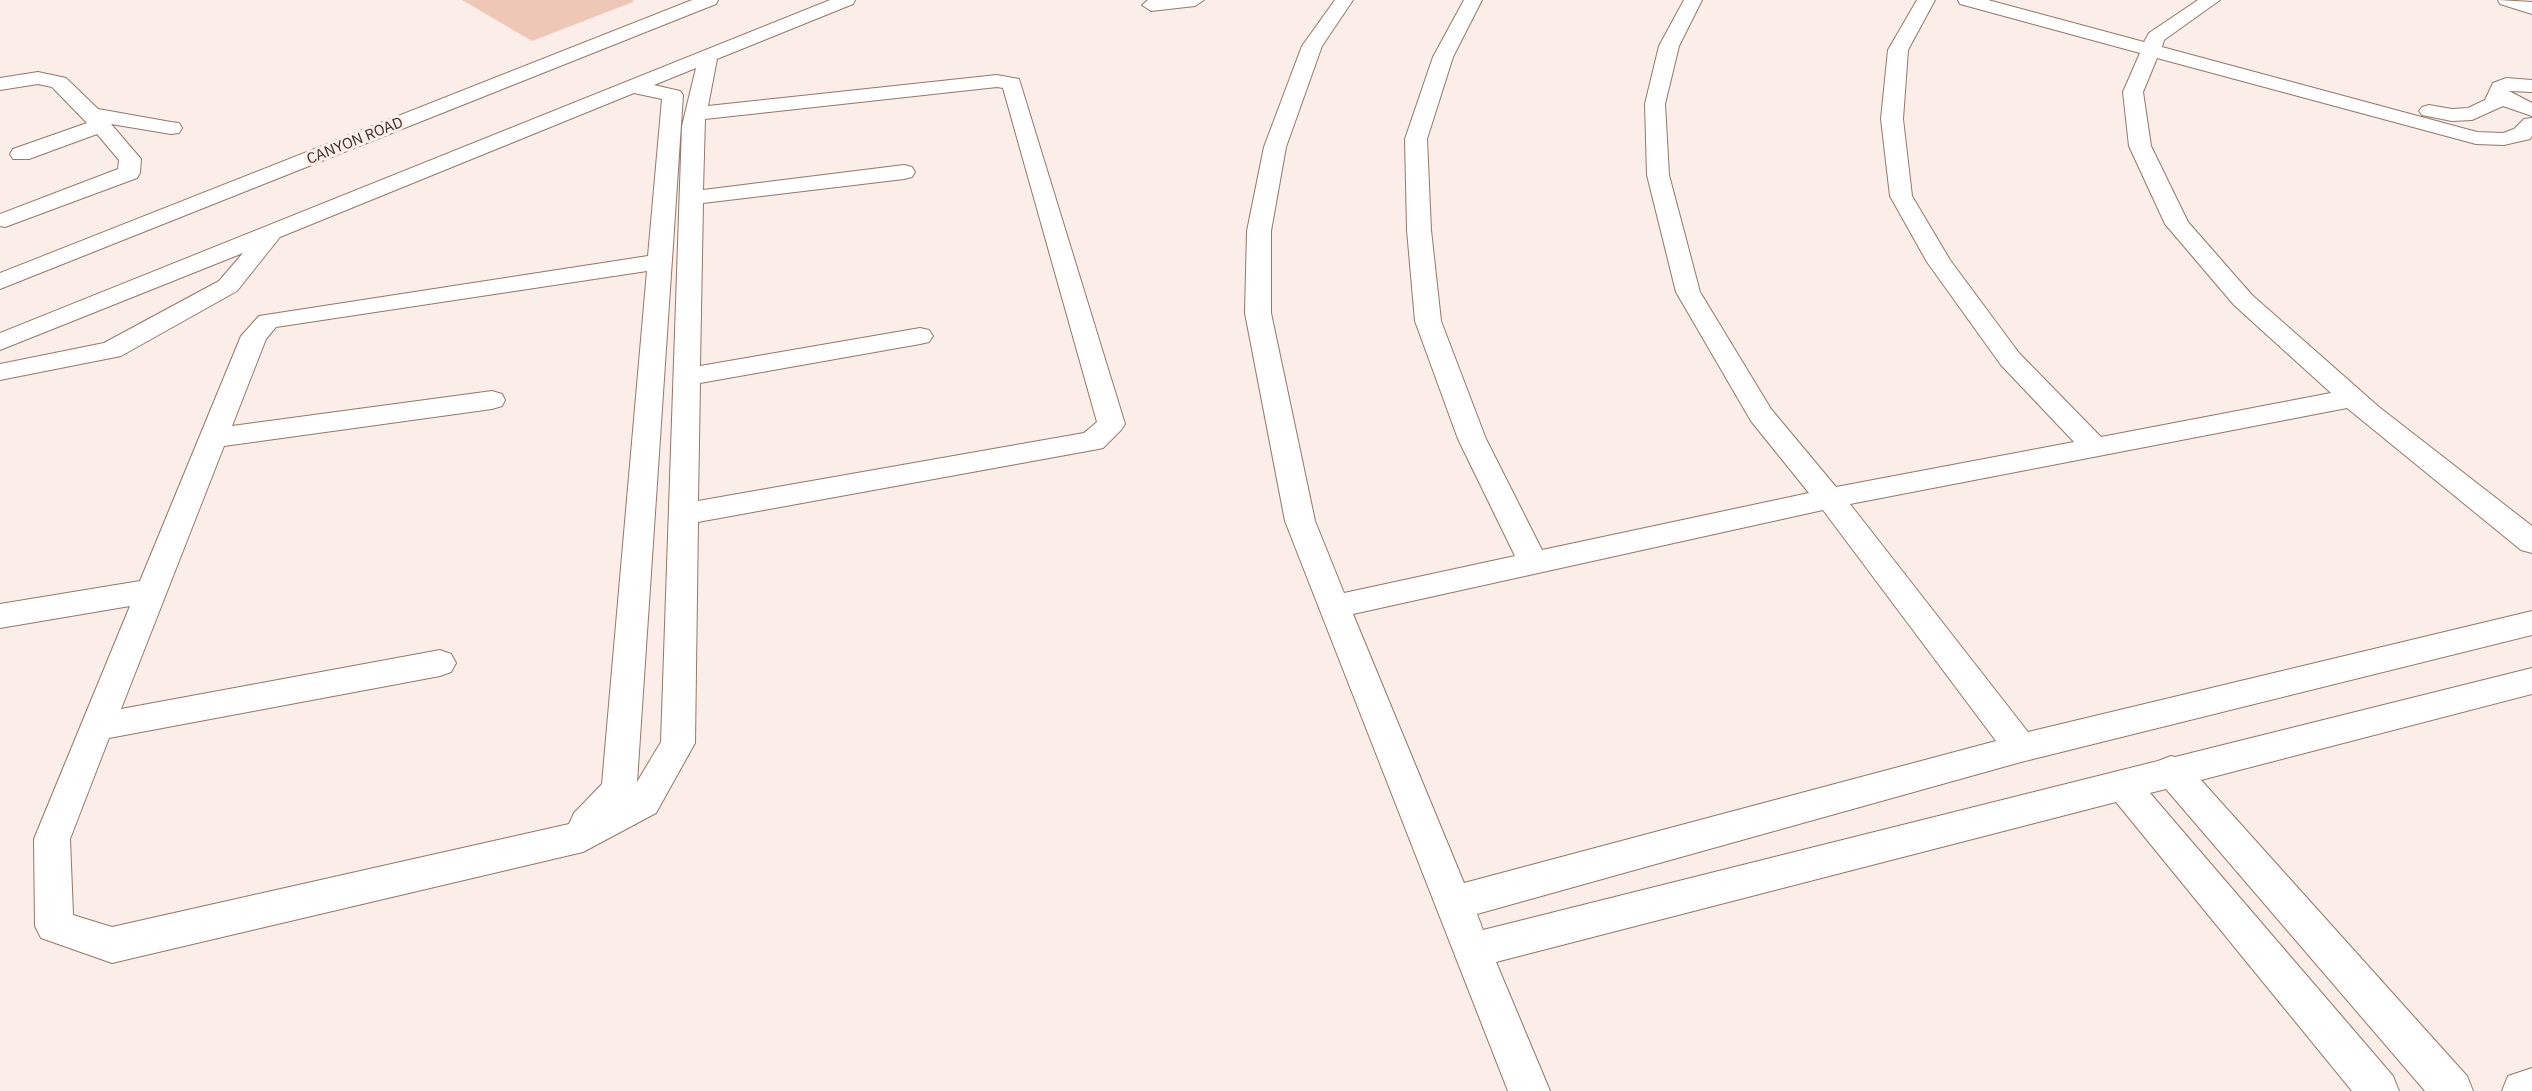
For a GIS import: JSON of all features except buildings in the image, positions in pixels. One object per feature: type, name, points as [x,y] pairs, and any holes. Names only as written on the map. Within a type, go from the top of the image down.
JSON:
[{"type":"street","name":"CANYON ROAD","points":[[0,282],[710,0]]},
{"type":"street","points":[[0,342],[846,0]]},
{"type":"street","points":[[1151,5],[1195,0]]},
{"type":"street","points":[[1344,0],[1312,46],[1275,147],[1259,231],[1258,313],[1300,521],[1529,1091]]},
{"type":"street","points":[[1473,0],[1443,57],[1416,139],[1419,230],[1428,321],[1472,439],[1534,564]]},
{"type":"street","points":[[1693,0],[1669,46],[1655,104],[1658,176],[1688,292],[1761,415],[1830,499],[2021,748]]},
{"type":"street","points":[[1926,0],[1898,50],[1892,118],[1901,196],[1939,262],[2010,359],[2094,446]]},
{"type":"street","points":[[1967,0],[2154,43],[2435,113],[2472,114],[2494,104],[2500,87],[2506,84],[2532,86]]},
{"type":"street","points":[[2014,0],[2476,138],[2504,139],[2522,134],[2532,124]]},
{"type":"street","points":[[2211,0],[2154,43],[2133,92],[2140,146],[2177,224],[2243,300],[2353,398],[2532,542]]},
{"type":"street","points":[[2507,0],[2532,8]]},
{"type":"street","points":[[660,262],[268,321],[254,336],[52,839],[54,926],[112,945],[570,841],[644,802],[678,742],[691,198],[695,114],[708,57]]},
{"type":"street","points":[[0,84],[38,78],[58,82],[96,119],[130,159],[129,173],[5,220]]},
{"type":"street","points":[[684,514],[1093,441],[1111,424],[1012,83],[997,81],[695,114]]},
{"type":"street","points":[[570,841],[619,789],[673,95],[634,87]]},
{"type":"street","points":[[2499,92],[2507,100],[2532,110]]},
{"type":"street","points":[[21,154],[96,119],[171,128]]},
{"type":"street","points":[[691,198],[904,172]]},
{"type":"street","points":[[0,372],[112,350],[228,286],[273,231]]},
{"type":"street","points":[[687,377],[920,336]]},
{"type":"street","points":[[1333,607],[1830,499],[2094,446],[2353,398]]},
{"type":"street","points":[[213,438],[492,400]]},
{"type":"street","points":[[0,616],[152,591]]},
{"type":"street","points":[[1454,903],[2021,748],[2532,623]]},
{"type":"street","points":[[97,727],[440,663]]},
{"type":"street","points":[[1473,950],[2171,770],[2532,681]]},
{"type":"street","points":[[2171,770],[2452,1091]]},
{"type":"street","points":[[2122,783],[2378,1091]]},
{"type":"street","points":[[2523,1091],[2532,1088]]}]
